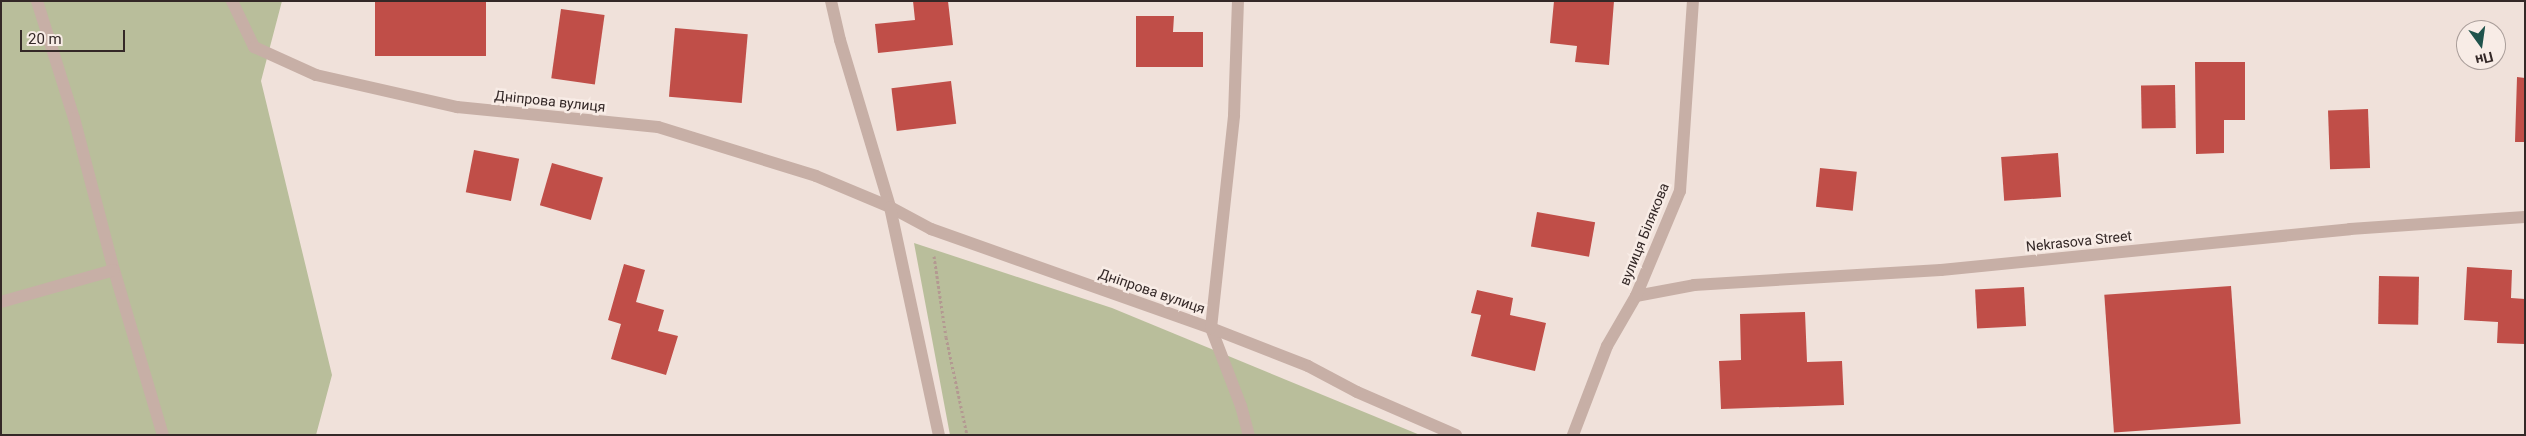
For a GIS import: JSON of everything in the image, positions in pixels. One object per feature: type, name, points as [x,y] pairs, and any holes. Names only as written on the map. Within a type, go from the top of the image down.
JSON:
[{"type":"street","points":[[37,1],[74,118],[114,270],[163,435]]},
{"type":"street","name":"Дніпрова вулиця","points":[[232,1],[254,47],[316,75],[457,107],[658,127],[816,176],[890,207],[931,229],[1211,328],[1234,115],[1238,1]]},
{"type":"street","points":[[831,1],[840,40],[890,207],[939,435]]},
{"type":"street","name":"вулиця Білякова","points":[[1573,435],[1607,346],[1636,296],[1680,191],[1694,1]]},
{"type":"street","name":"Nekrasova Street","points":[[1636,296],[1694,285],[1941,270],[2350,229],[2525,217]]},
{"type":"street","points":[[1,302],[114,270]]},
{"type":"street","points":[[1211,328],[1241,406],[1249,435]]},
{"type":"street","points":[[1211,328],[1308,366],[1357,392],[1456,435]]},
{"type":"path","points":[[931,229],[946,337],[967,435]]},
{"type":"green space","points":[[1,1],[282,1],[261,81],[332,375],[316,435],[1,435]]},
{"type":"green space","points":[[914,243],[1112,308],[1420,435],[950,435]]},
{"type":"building","points":[[375,1],[486,1],[486,56],[375,56]]},
{"type":"building","points":[[913,1],[948,1],[953,45],[878,53],[875,24],[915,20]]},
{"type":"building","points":[[1554,1],[1614,1],[1609,65],[1575,62],[1577,46],[1550,43]]},
{"type":"building","points":[[561,9],[605,15],[595,84],[551,78]]},
{"type":"building","points":[[1136,16],[1174,16],[1173,32],[1203,32],[1203,67],[1136,67]]},
{"type":"building","points":[[675,28],[748,34],[742,103],[669,97]]},
{"type":"building","points":[[2195,62],[2245,62],[2245,120],[2224,120],[2224,153],[2196,154]]},
{"type":"building","points":[[2517,77],[2525,78],[2525,142],[2515,142]]},
{"type":"building","points":[[951,81],[956,124],[897,131],[891,88]]},
{"type":"building","points":[[2175,85],[2176,128],[2142,129],[2141,86]]},
{"type":"building","points":[[2368,109],[2370,168],[2330,169],[2328,110]]},
{"type":"building","points":[[474,150],[519,159],[511,201],[466,192]]},
{"type":"building","points":[[2058,153],[2061,197],[2004,201],[2001,157]]},
{"type":"building","points":[[552,163],[603,178],[591,220],[540,205]]},
{"type":"building","points":[[1820,168],[1857,172],[1853,211],[1816,207]]},
{"type":"building","points":[[1537,212],[1595,222],[1589,257],[1531,246]]},
{"type":"building","points":[[624,264],[645,270],[636,302],[664,310],[658,331],[678,336],[666,375],[611,359],[621,324],[608,320]]},
{"type":"building","points":[[2467,267],[2512,270],[2511,298],[2525,299],[2524,344],[2497,343],[2498,322],[2464,320]]},
{"type":"building","points":[[2379,276],[2419,277],[2418,325],[2378,324]]},
{"type":"building","points":[[2231,286],[2241,424],[2114,433],[2104,295]]},
{"type":"building","points":[[2024,287],[2026,326],[1977,329],[1975,290]]},
{"type":"building","points":[[1477,290],[1513,298],[1510,315],[1546,323],[1535,371],[1471,356],[1481,315],[1471,313]]},
{"type":"building","points":[[1805,312],[1807,362],[1842,361],[1844,405],[1721,409],[1719,361],[1741,360],[1740,314]]}]
